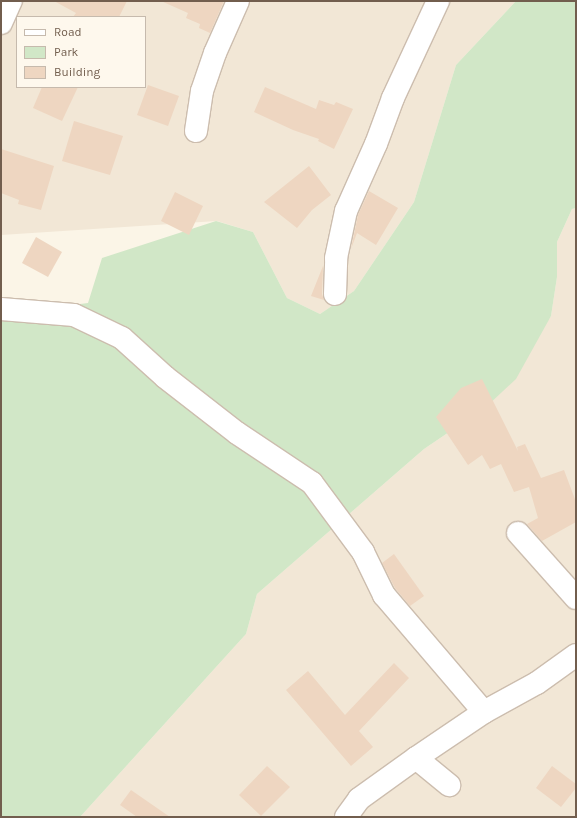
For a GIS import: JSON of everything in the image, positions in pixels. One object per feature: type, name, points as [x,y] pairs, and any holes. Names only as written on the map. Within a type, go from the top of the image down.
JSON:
[{"type":"street","points":[[1,23],[11,1]]},
{"type":"street","points":[[196,131],[202,91],[215,53],[238,1]]},
{"type":"street","points":[[335,294],[336,258],[346,211],[376,144],[393,98],[438,1]]},
{"type":"street","points":[[1,309],[74,315],[122,338],[165,377],[236,433],[312,483],[363,552],[384,595],[484,712]]},
{"type":"street","points":[[518,533],[576,598]]},
{"type":"street","points":[[346,817],[359,799],[416,758],[484,712],[537,684],[576,654]]},
{"type":"street","points":[[416,758],[449,785]]},
{"type":"shaded area","points":[[1,1],[516,1],[456,65],[414,202],[354,291],[320,314],[287,298],[253,232],[217,221],[1,235]]},
{"type":"shaded area","points":[[576,208],[576,817],[80,817],[246,634],[257,594],[424,449],[486,407],[551,316],[557,277],[557,242],[572,209]]},
{"type":"green space","points":[[516,1],[576,1],[576,208],[572,209],[557,242],[557,277],[551,316],[516,379],[486,407],[424,449],[257,594],[246,634],[80,817],[1,817],[1,314],[88,303],[102,258],[216,221],[253,232],[287,298],[320,314],[354,291],[414,202],[456,65]]},
{"type":"building","points":[[54,1],[127,1],[120,16],[74,16],[76,13]]},
{"type":"building","points":[[161,1],[224,1],[210,33],[199,28],[200,24],[186,18],[188,13]]},
{"type":"building","points":[[148,85],[179,96],[168,126],[137,115]]},
{"type":"building","points":[[265,87],[316,109],[319,100],[334,105],[336,102],[353,109],[334,149],[318,141],[319,139],[293,130],[254,112]]},
{"type":"building","points":[[42,88],[78,88],[62,121],[33,108]]},
{"type":"building","points":[[74,121],[123,136],[110,175],[62,161]]},
{"type":"building","points":[[1,149],[54,166],[41,210],[18,204],[19,200],[1,193]]},
{"type":"building","points":[[309,166],[331,195],[312,210],[297,228],[264,202]]},
{"type":"building","points":[[369,191],[398,208],[376,245],[357,233],[351,249],[358,215]]},
{"type":"building","points":[[175,192],[203,206],[189,235],[161,221]]},
{"type":"building","points":[[36,237],[62,252],[48,277],[22,263]]},
{"type":"building","points":[[323,266],[322,294],[324,300],[311,296]]},
{"type":"building","points":[[482,379],[518,451],[517,447],[525,444],[541,478],[564,470],[576,502],[576,522],[542,541],[527,524],[538,518],[529,487],[514,492],[501,464],[490,469],[482,455],[468,465],[436,417],[461,388]]},
{"type":"building","points":[[394,554],[424,596],[410,606],[395,588],[382,563]]},
{"type":"building","points":[[394,663],[409,678],[359,731],[373,747],[351,766],[286,690],[308,671],[345,715]]},
{"type":"building","points":[[267,766],[290,787],[261,816],[239,795]]},
{"type":"building","points":[[552,766],[576,784],[576,788],[561,807],[536,788]]},
{"type":"building","points":[[131,790],[170,817],[137,817],[120,805]]}]
